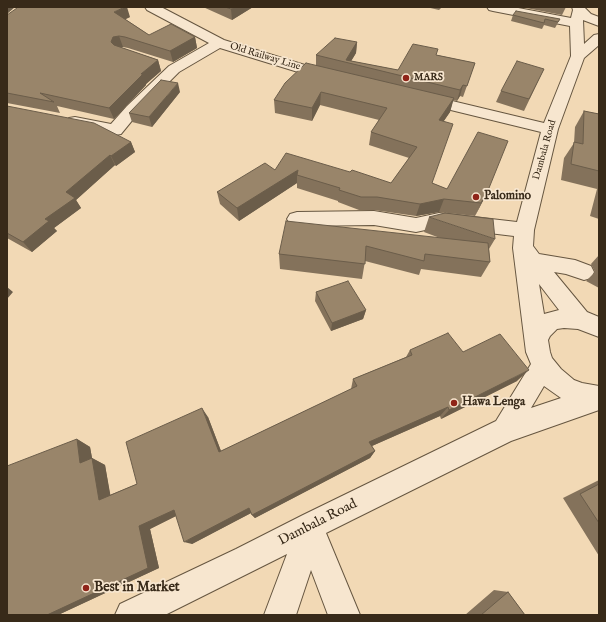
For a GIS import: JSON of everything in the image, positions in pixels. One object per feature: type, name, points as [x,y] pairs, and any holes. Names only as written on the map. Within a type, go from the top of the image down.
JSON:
[{"type":"street","name":"Old Railway Line","points":[[151,7],[219,43],[341,80]]},
{"type":"street","points":[[493,7],[578,11],[599,22]]},
{"type":"street","name":"Dambala Road","points":[[543,365],[538,352],[527,246],[550,129],[578,56],[578,11]]},
{"type":"street","name":"Dambala Road","points":[[578,56],[599,38]]},
{"type":"street","points":[[61,119],[115,130],[167,67],[219,43]]},
{"type":"street","points":[[410,96],[550,129]]},
{"type":"street","points":[[297,219],[374,218],[416,225],[439,220],[527,246],[584,272]]},
{"type":"street","points":[[527,246],[592,323]]},
{"type":"street","points":[[537,340],[542,329],[551,322],[564,318],[592,323]]},
{"type":"street","points":[[505,430],[543,365],[552,377],[565,388],[580,395],[597,398]]},
{"type":"street","name":"Dambala Road","points":[[130,615],[312,528],[505,430],[597,398]]},
{"type":"street","points":[[280,615],[312,528]]},
{"type":"street","points":[[312,528],[344,615]]},
{"type":"building","points":[[18,7],[125,7],[114,12],[149,35],[171,24],[195,37],[170,51],[125,37],[113,37],[111,42],[114,45],[158,60],[141,74],[143,74],[109,108],[40,93],[54,102],[7,93],[7,15]]},
{"type":"building","points":[[516,11],[560,19],[558,22],[545,19],[544,23],[513,15]]},
{"type":"building","points":[[335,38],[357,42],[346,60],[398,70],[413,44],[438,49],[436,55],[475,63],[467,86],[463,85],[460,90],[316,55]]},
{"type":"building","points":[[517,61],[544,69],[529,99],[501,91]]},
{"type":"building","points":[[306,63],[454,98],[439,120],[453,124],[432,183],[447,189],[478,132],[508,141],[489,188],[481,203],[444,199],[420,204],[377,197],[361,197],[339,190],[340,188],[297,175],[298,170],[237,208],[217,192],[265,163],[275,170],[286,153],[350,172],[352,170],[391,183],[417,147],[371,132],[387,108],[321,92],[312,108],[274,100],[285,83]]},
{"type":"building","points":[[161,80],[178,83],[149,117],[129,113]]},
{"type":"building","points":[[7,106],[94,123],[131,142],[111,156],[110,155],[66,192],[75,198],[45,219],[49,221],[23,242],[7,233]]},
{"type":"building","points":[[584,111],[599,114],[599,171],[571,164],[574,142],[583,144]]},
{"type":"building","points":[[445,213],[493,219],[495,239],[429,217]]},
{"type":"building","points":[[286,221],[488,243],[490,262],[425,254],[424,261],[366,246],[365,264],[279,254]]},
{"type":"building","points":[[348,281],[366,310],[332,323],[316,292]]},
{"type":"building","points":[[448,333],[463,352],[500,334],[529,370],[449,410],[448,407],[369,442],[375,451],[252,515],[249,508],[184,542],[174,510],[139,526],[148,568],[47,615],[7,615],[7,466],[77,439],[80,463],[92,458],[99,500],[137,484],[126,442],[202,408],[219,452],[357,386],[353,379],[412,355],[410,350]]},
{"type":"building","points":[[599,484],[599,523],[580,494]]},
{"type":"building","points":[[508,592],[525,615],[481,615]]},
{"type":"place","name":"MARS","points":[[406,78]]},
{"type":"place","name":"Palomino","points":[[476,197]]},
{"type":"place","name":"Hawa Lenga","points":[[454,403]]},
{"type":"place","name":"Best in Market","points":[[86,588]]}]
